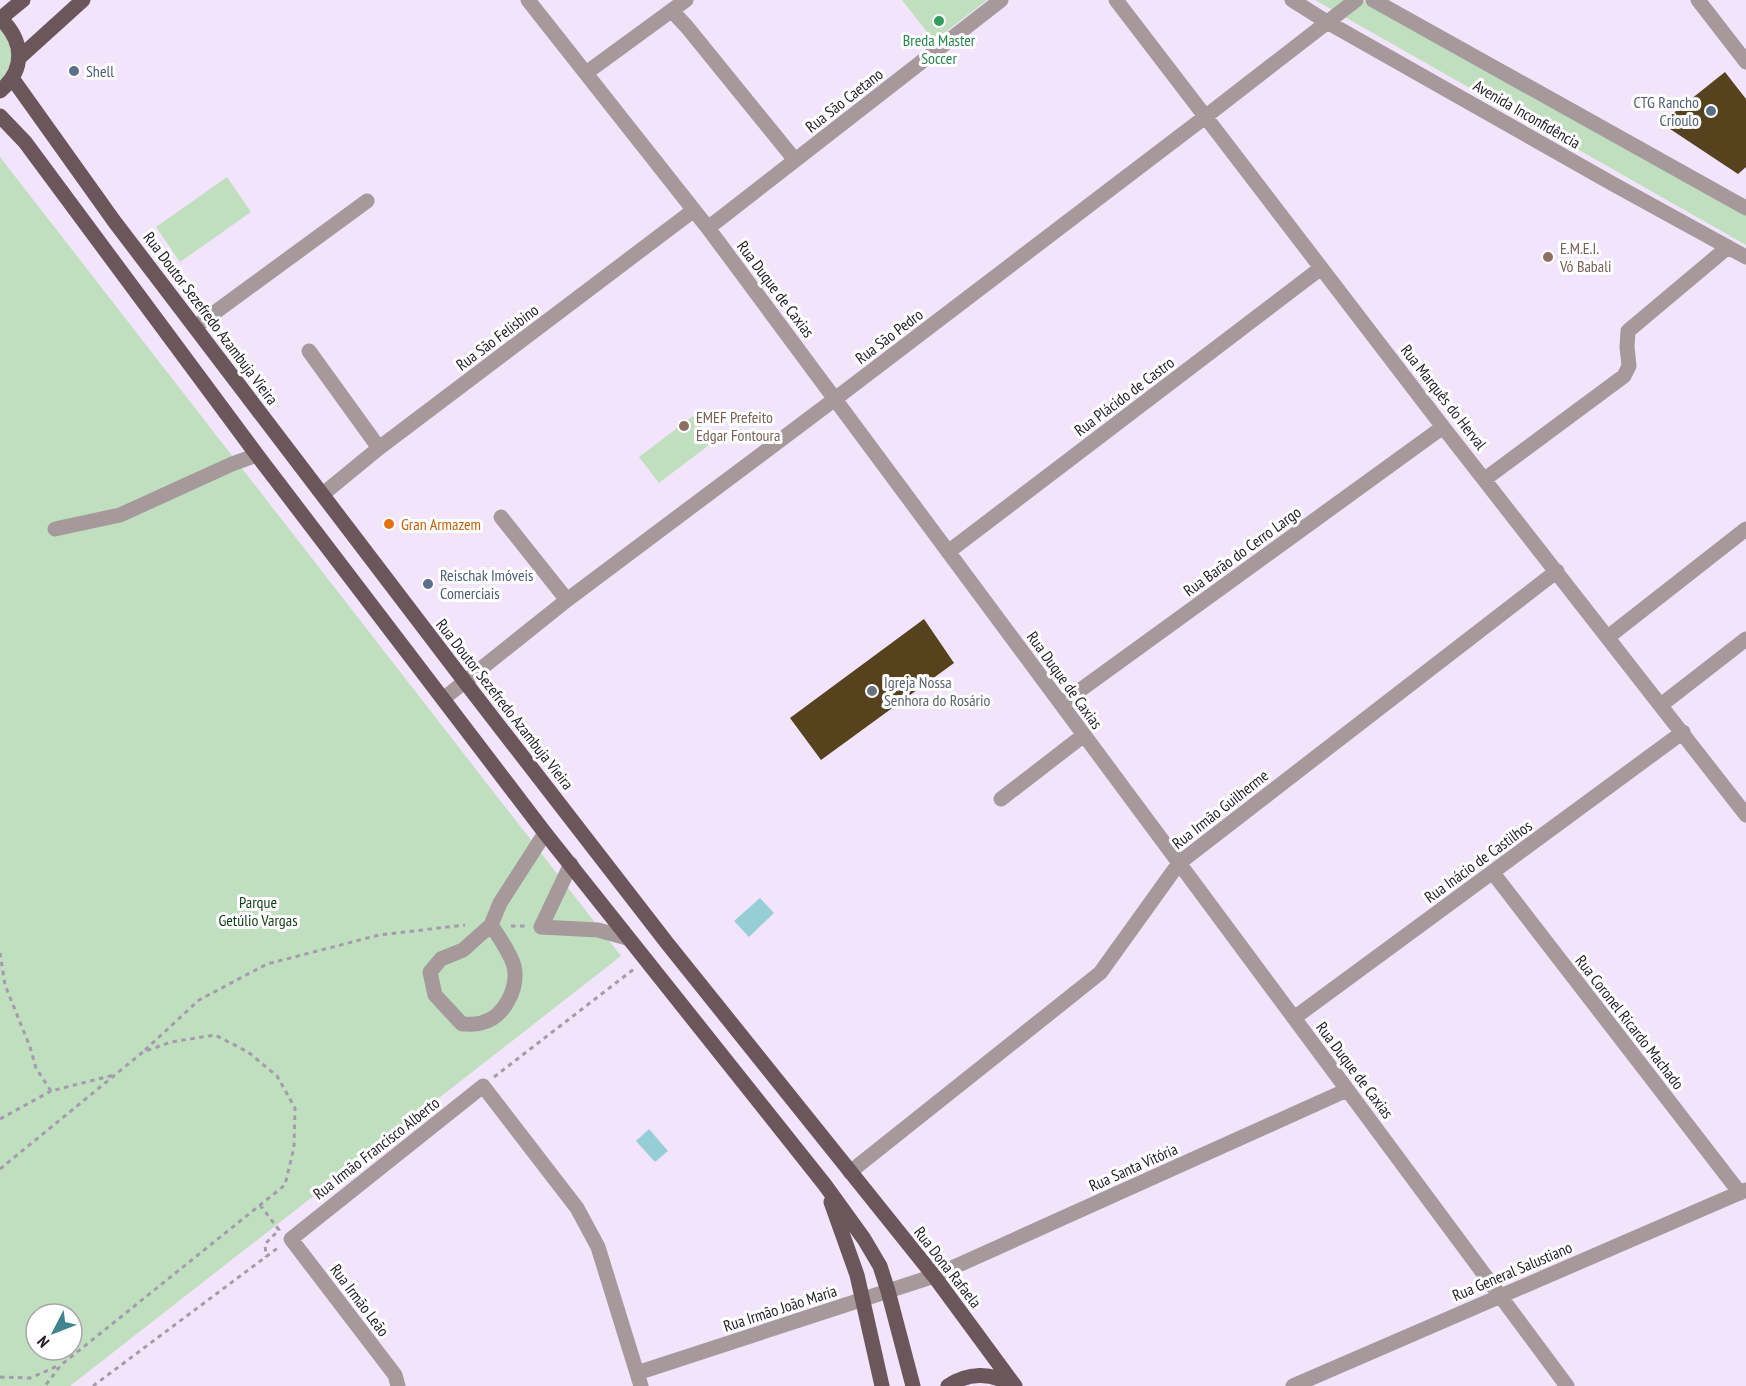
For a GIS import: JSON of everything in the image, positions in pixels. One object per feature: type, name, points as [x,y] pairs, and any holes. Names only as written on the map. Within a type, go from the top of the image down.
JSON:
[{"type":"main road","points":[[0,92],[12,78],[19,58],[18,43],[11,29],[0,18],[23,0]]},
{"type":"main road","points":[[19,58],[83,0]]},
{"type":"main road","name":"Rua Doutor Sezefredo Azambuja Vieira","points":[[12,78],[114,221],[465,682],[667,943],[850,1172]]},
{"type":"main road","points":[[0,116],[25,142],[257,455],[545,833],[825,1185],[864,1239],[880,1266],[913,1386]]},
{"type":"main road","points":[[0,134],[25,142]]},
{"type":"main road","name":"Rua Dona Rafaela","points":[[850,1172],[934,1276],[1013,1386]]},
{"type":"main road","points":[[825,1185],[857,1275],[882,1386]]},
{"type":"main road","points":[[948,1386],[957,1380],[973,1375],[990,1376],[1013,1386]]},
{"type":"street","name":"Rua Duque de Caxias","points":[[528,0],[708,228],[1567,1386]]},
{"type":"street","points":[[586,73],[686,0]]},
{"type":"street","name":"Rua São Caetano","points":[[708,228],[1001,0]]},
{"type":"street","name":"Rua Marquês do Herval","points":[[1116,0],[1443,427],[1746,814]]},
{"type":"street","name":"Avenida Inconfidência","points":[[1292,0],[1602,178],[1746,257]]},
{"type":"street","name":"Rua São Pedro","points":[[443,699],[567,600],[835,399],[1356,0]]},
{"type":"street","name":"Avenida Inconfidência","points":[[1373,0],[1746,208]]},
{"type":"street","points":[[1698,0],[1746,62]]},
{"type":"street","points":[[672,11],[795,160]]},
{"type":"street","points":[[195,327],[367,201]]},
{"type":"street","name":"Rua São Felisbino","points":[[323,494],[379,448],[694,210]]},
{"type":"street","points":[[1485,479],[1624,376],[1629,366],[1628,331],[1728,247]]},
{"type":"street","name":"Rua Plácido de Castro","points":[[948,552],[1322,268]]},
{"type":"street","points":[[309,351],[379,448]]},
{"type":"street","name":"Rua Barão do Cerro Largo","points":[[1061,704],[1443,427]]},
{"type":"street","points":[[55,529],[120,515],[257,455]]},
{"type":"street","points":[[501,517],[567,600]]},
{"type":"street","points":[[1608,637],[1746,529]]},
{"type":"street","name":"Rua Irmão Guilherme","points":[[850,1172],[1100,973],[1179,863],[1557,571]]},
{"type":"street","points":[[1661,705],[1746,639]]},
{"type":"street","name":"Rua Inácio de Castilhos","points":[[1294,1018],[1683,732]]},
{"type":"street","points":[[1001,799],[1084,735]]},
{"type":"street","points":[[491,924],[514,967],[514,990],[499,1014],[482,1023],[462,1024],[435,995],[430,972],[441,959],[463,950],[491,924],[500,903],[545,833]]},
{"type":"street","points":[[571,864],[541,927],[598,930],[627,938]]},
{"type":"street","name":"Rua Coronel Ricardo Machado","points":[[1492,873],[1743,1191]]},
{"type":"street","points":[[483,1086],[578,1208],[598,1247],[639,1380]]},
{"type":"street","name":"Rua Irmão Francisco Alberto","points":[[291,1239],[483,1086]]},
{"type":"street","name":"Rua Santa Vitória","points":[[934,1276],[1347,1090]]},
{"type":"street","name":"Rua General Salustiano","points":[[1293,1386],[1743,1191]]},
{"type":"street","name":"Rua Irmão Leão","points":[[291,1239],[395,1375],[398,1386]]},
{"type":"street","name":"Rua Irmão João Maria","points":[[639,1380],[863,1299],[934,1276]]},
{"type":"path","points":[[0,1168],[143,1052],[199,1000],[267,964],[379,935],[476,924],[541,927]]},
{"type":"path","points":[[0,952],[5,985],[36,1068],[51,1091]]},
{"type":"path","points":[[483,1086],[645,960]]},
{"type":"path","points":[[45,1386],[61,1365],[285,1185],[294,1148],[294,1108],[277,1076],[248,1052],[215,1035],[171,1042],[143,1052]]},
{"type":"path","points":[[0,1119],[51,1091],[116,1074]]},
{"type":"path","points":[[260,1205],[279,1230],[265,1244],[266,1257]]},
{"type":"path","points":[[93,1386],[291,1239]]},
{"type":"path","points":[[0,1377],[30,1378],[61,1365]]},
{"type":"green space","name":"Breda Master Soccer","points":[[902,0],[987,0],[934,41]]},
{"type":"green space","points":[[1315,0],[1363,0],[1746,215],[1746,245]]},
{"type":"green space","points":[[0,27],[9,43],[12,55],[9,67],[0,83]]},
{"type":"green space","name":"Parque Getúlio Vargas","points":[[0,157],[621,956],[70,1386],[0,1386]]},
{"type":"green space","points":[[227,177],[251,212],[180,262],[156,227]]},
{"type":"green space","points":[[693,416],[713,442],[659,483],[639,457]]},
{"type":"shaded area","points":[[760,898],[774,913],[749,937],[734,921]]},
{"type":"shaded area","points":[[649,1129],[668,1151],[655,1162],[636,1141]]},
{"type":"building","name":"CTG Rancho Crioulo","points":[[1725,72],[1746,99],[1746,167],[1738,174],[1661,123]]},
{"type":"building","name":"Igreja Nossa Senhora do Rosário","points":[[924,619],[954,663],[821,760],[790,718]]},
{"type":"place","name":"Breda Master Soccer","points":[[939,21]]},
{"type":"place","name":"Shell","points":[[74,71]]},
{"type":"place","name":"CTG Rancho Crioulo","points":[[1711,111]]},
{"type":"place","name":"E.M.E.I. Vó Babali","points":[[1548,257]]},
{"type":"place","name":"EMEF Prefeito Edgar Fontoura","points":[[684,426]]},
{"type":"place","name":"Gran Armazem","points":[[389,524]]},
{"type":"place","name":"Reischak Imóveis Comerciais","points":[[428,584]]},
{"type":"place","name":"Igreja Nossa Senhora do Rosário","points":[[872,691]]}]
